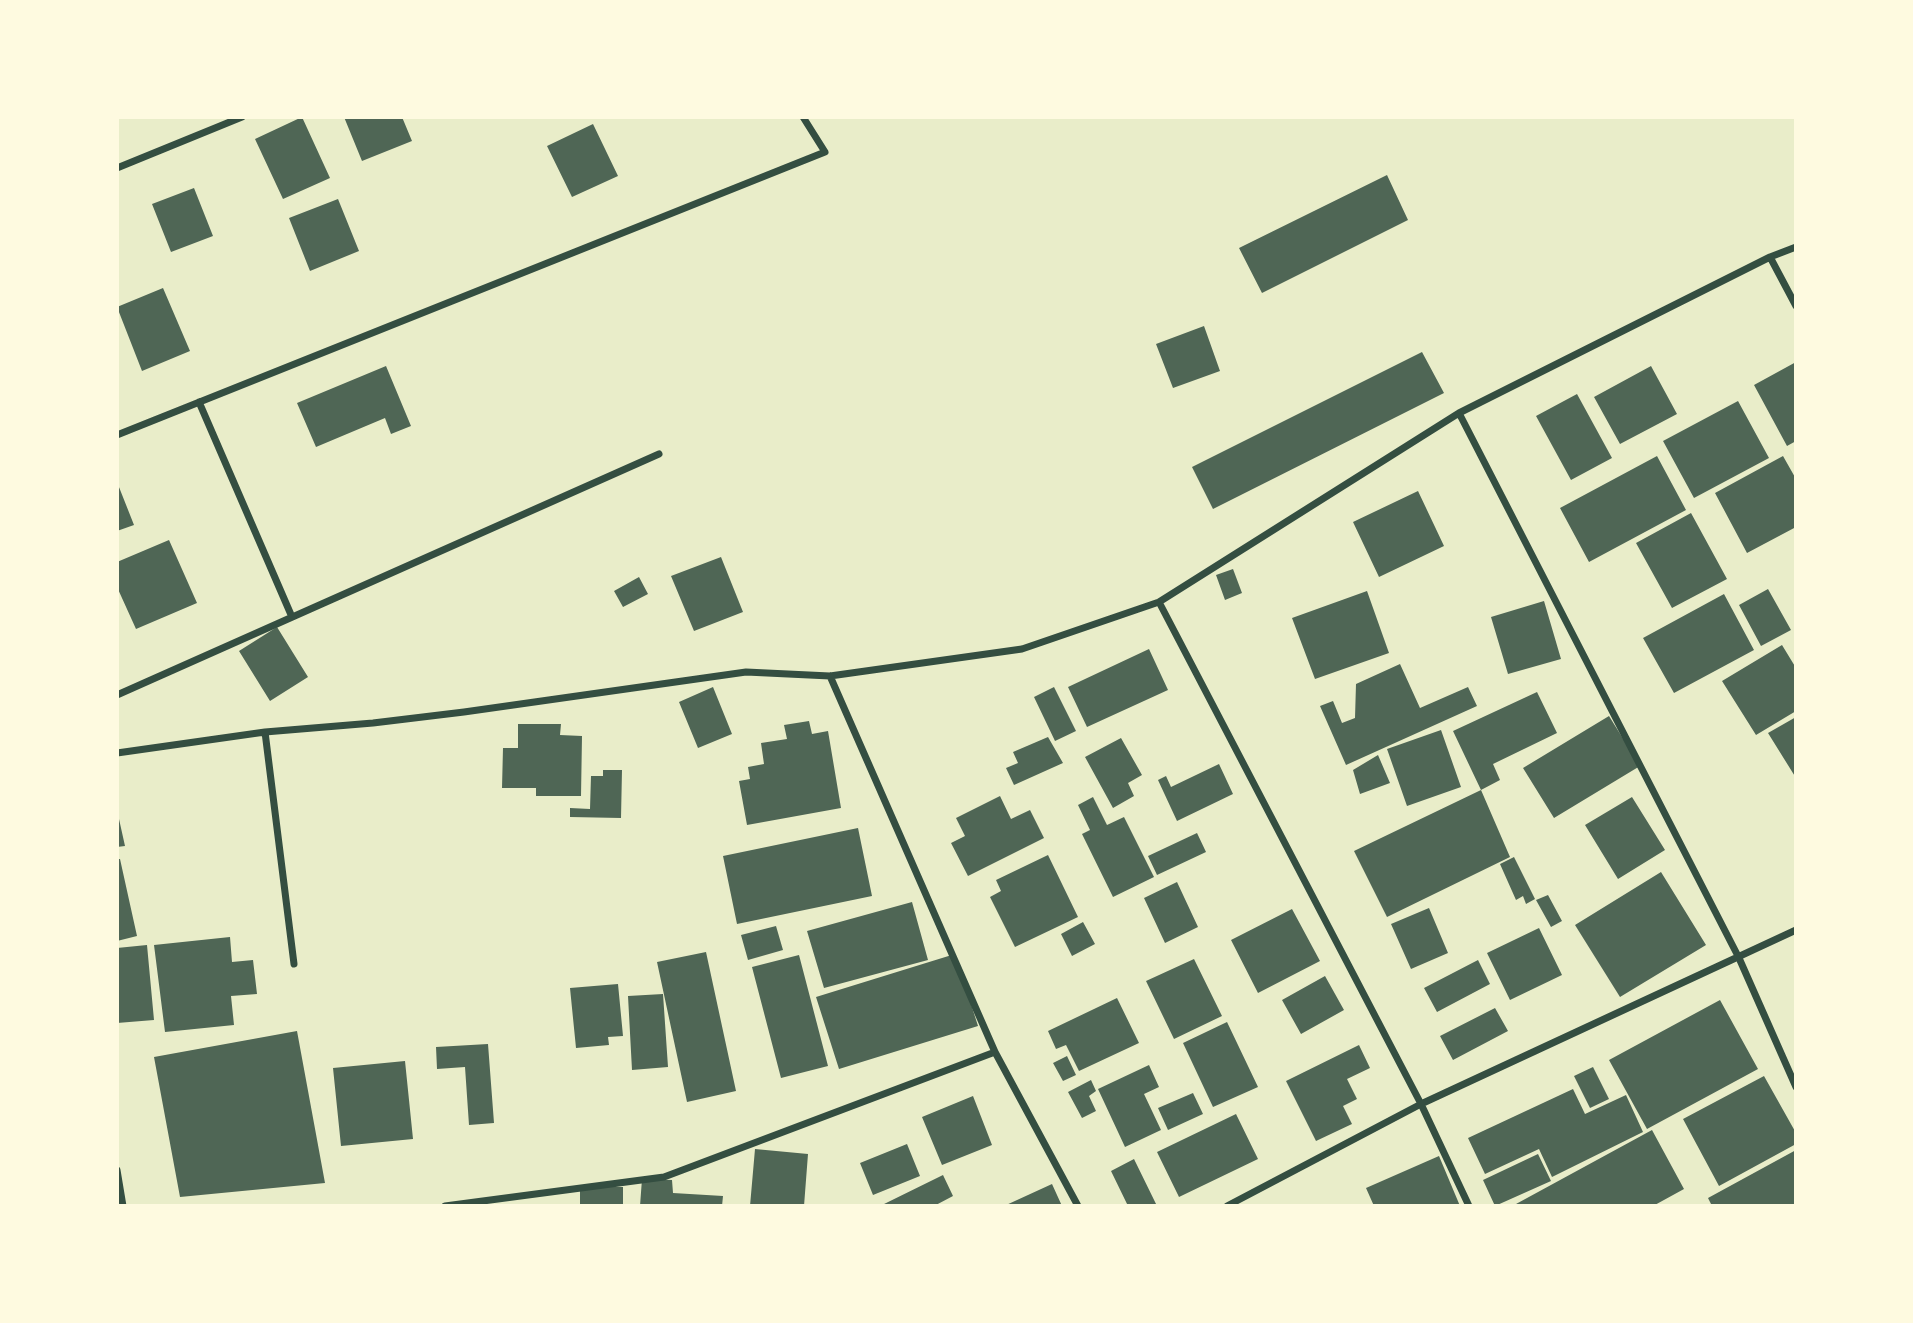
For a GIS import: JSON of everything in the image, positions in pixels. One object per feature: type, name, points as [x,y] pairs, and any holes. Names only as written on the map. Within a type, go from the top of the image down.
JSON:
[{"type":"street","points":[[117,168],[242,117]]},
{"type":"street","points":[[117,435],[825,152],[803,117]]},
{"type":"street","points":[[117,753],[265,732],[464,712],[746,672],[830,676],[1022,649],[1159,602],[1459,413],[1770,257],[1796,247]]},
{"type":"street","points":[[1770,257],[1796,306]]},
{"type":"street","points":[[199,402],[292,617]]},
{"type":"street","points":[[1459,413],[1739,958],[1796,1087]]},
{"type":"street","points":[[117,695],[659,453]]},
{"type":"street","points":[[1159,602],[1421,1104],[1469,1206]]},
{"type":"street","points":[[830,676],[995,1052],[1078,1206]]},
{"type":"street","points":[[265,732],[294,964]]},
{"type":"street","points":[[1227,1206],[1421,1104],[1796,930]]},
{"type":"street","points":[[445,1206],[664,1177],[995,1052]]},
{"type":"street","points":[[117,1170],[123,1206]]},
{"type":"building","points":[[302,117],[330,178],[283,199],[255,139]]},
{"type":"building","points":[[344,117],[402,117],[412,141],[362,161]]},
{"type":"building","points":[[593,124],[618,176],[572,197],[547,146]]},
{"type":"building","points":[[1387,175],[1408,220],[1262,293],[1239,248]]},
{"type":"building","points":[[194,188],[213,236],[171,252],[152,204]]},
{"type":"building","points":[[338,199],[359,251],[310,271],[289,218]]},
{"type":"building","points":[[163,288],[190,351],[142,371],[117,307]]},
{"type":"building","points":[[1204,326],[1220,371],[1173,388],[1156,344]]},
{"type":"building","points":[[1422,352],[1444,393],[1213,509],[1192,467]]},
{"type":"building","points":[[1796,362],[1796,441],[1787,446],[1754,385]]},
{"type":"building","points":[[386,366],[411,426],[391,434],[385,418],[316,447],[297,403]]},
{"type":"building","points":[[1651,366],[1677,414],[1620,444],[1594,397]]},
{"type":"building","points":[[1577,394],[1612,458],[1571,480],[1536,416]]},
{"type":"building","points":[[1738,401],[1769,458],[1694,498],[1663,441]]},
{"type":"building","points":[[1657,456],[1686,510],[1589,562],[1560,508]]},
{"type":"building","points":[[1783,456],[1796,479],[1796,527],[1747,553],[1715,493]]},
{"type":"building","points":[[117,482],[134,525],[117,531]]},
{"type":"building","points":[[1418,491],[1444,546],[1379,577],[1353,522]]},
{"type":"building","points":[[1691,513],[1727,579],[1672,608],[1636,543]]},
{"type":"building","points":[[169,540],[197,603],[136,629],[117,587],[117,562]]},
{"type":"building","points":[[721,557],[743,612],[694,631],[671,576]]},
{"type":"building","points":[[1233,569],[1242,593],[1225,600],[1216,575]]},
{"type":"building","points":[[639,577],[648,594],[623,607],[614,591]]},
{"type":"building","points":[[1768,589],[1791,630],[1761,646],[1739,605]]},
{"type":"building","points":[[1367,591],[1389,653],[1315,679],[1292,618]]},
{"type":"building","points":[[1724,594],[1754,650],[1674,693],[1643,638]]},
{"type":"building","points":[[1544,601],[1561,659],[1508,674],[1491,617]]},
{"type":"building","points":[[277,627],[308,677],[270,701],[239,651]]},
{"type":"building","points":[[1782,645],[1796,668],[1796,711],[1756,735],[1722,681]]},
{"type":"building","points":[[1149,649],[1168,690],[1087,727],[1068,687]]},
{"type":"building","points":[[1400,664],[1420,708],[1468,687],[1477,706],[1346,765],[1320,706],[1333,701],[1342,723],[1355,718],[1356,684]]},
{"type":"building","points":[[713,687],[732,734],[698,748],[679,702]]},
{"type":"building","points":[[1054,687],[1076,731],[1055,741],[1034,697]]},
{"type":"building","points":[[1537,692],[1557,733],[1493,764],[1500,780],[1481,790],[1453,731]]},
{"type":"building","points":[[1609,716],[1640,766],[1554,818],[1523,768]]},
{"type":"building","points":[[1796,717],[1796,778],[1768,733]]},
{"type":"building","points":[[809,721],[812,734],[828,731],[841,808],[747,825],[739,781],[750,779],[748,767],[764,764],[761,743],[787,739],[784,725]]},
{"type":"building","points":[[518,724],[561,724],[560,735],[582,736],[581,796],[536,796],[536,788],[502,788],[503,748],[518,748]]},
{"type":"building","points":[[1441,730],[1461,787],[1407,806],[1387,749]]},
{"type":"building","points":[[1048,737],[1063,763],[1014,785],[1006,768],[1018,763],[1013,752]]},
{"type":"building","points":[[1121,738],[1142,775],[1128,783],[1134,796],[1113,808],[1085,757]]},
{"type":"building","points":[[1378,755],[1390,783],[1360,794],[1353,770]]},
{"type":"building","points":[[1219,764],[1233,794],[1177,821],[1158,780],[1166,776],[1171,787]]},
{"type":"building","points":[[603,770],[622,770],[621,818],[570,817],[570,808],[590,809],[591,776],[603,776]]},
{"type":"building","points":[[1481,790],[1510,857],[1387,917],[1354,851]]},
{"type":"building","points":[[1000,796],[1011,819],[1030,810],[1044,838],[968,876],[951,843],[965,836],[956,818]]},
{"type":"building","points":[[1093,797],[1107,825],[1124,817],[1154,877],[1113,897],[1082,834],[1090,830],[1078,805]]},
{"type":"building","points":[[1632,797],[1665,850],[1618,879],[1585,825]]},
{"type":"building","points":[[117,810],[125,846],[117,847]]},
{"type":"building","points":[[858,828],[872,896],[737,924],[723,856]]},
{"type":"building","points":[[1197,833],[1206,852],[1157,875],[1148,856]]},
{"type":"building","points":[[1048,855],[1078,917],[1015,947],[990,897],[1001,891],[996,880]]},
{"type":"building","points":[[1514,857],[1535,899],[1526,904],[1523,896],[1516,900],[1500,864]]},
{"type":"building","points":[[117,859],[120,859],[137,936],[117,941]]},
{"type":"building","points":[[1661,872],[1706,945],[1620,997],[1575,925]]},
{"type":"building","points":[[1177,882],[1198,927],[1165,943],[1144,898]]},
{"type":"building","points":[[1548,895],[1562,921],[1551,927],[1536,900]]},
{"type":"building","points":[[912,902],[928,960],[824,988],[807,931]]},
{"type":"building","points":[[1429,908],[1448,953],[1411,969],[1391,924]]},
{"type":"building","points":[[1292,909],[1320,961],[1258,993],[1231,940]]},
{"type":"building","points":[[1083,922],[1095,944],[1072,956],[1061,934]]},
{"type":"building","points":[[776,926],[783,950],[748,960],[741,935]]},
{"type":"building","points":[[1539,928],[1562,975],[1510,1000],[1487,953]]},
{"type":"building","points":[[230,937],[232,962],[253,960],[257,994],[231,996],[234,1025],[165,1032],[154,945]]},
{"type":"building","points":[[147,945],[154,1020],[117,1023],[117,948]]},
{"type":"building","points":[[706,952],[736,1091],[687,1102],[657,962]]},
{"type":"building","points":[[955,954],[978,1026],[839,1069],[816,997]]},
{"type":"building","points":[[799,955],[828,1066],[781,1078],[752,967]]},
{"type":"building","points":[[1194,959],[1222,1016],[1174,1039],[1146,981]]},
{"type":"building","points":[[1478,960],[1490,984],[1437,1012],[1424,988]]},
{"type":"building","points":[[1325,976],[1344,1010],[1301,1034],[1282,1000]]},
{"type":"building","points":[[618,984],[623,1036],[608,1037],[609,1045],[576,1048],[570,988]]},
{"type":"building","points":[[663,994],[668,1067],[632,1070],[628,996]]},
{"type":"building","points":[[1117,998],[1139,1043],[1079,1071],[1066,1045],[1056,1049],[1048,1031]]},
{"type":"building","points":[[1720,1000],[1758,1069],[1647,1129],[1609,1060]]},
{"type":"building","points":[[1495,1008],[1508,1031],[1453,1060],[1440,1036]]},
{"type":"building","points":[[1227,1022],[1258,1087],[1213,1107],[1183,1043]]},
{"type":"building","points":[[297,1031],[325,1183],[180,1197],[154,1057]]},
{"type":"building","points":[[488,1044],[494,1123],[469,1125],[465,1067],[437,1069],[436,1047]]},
{"type":"building","points":[[1359,1045],[1370,1068],[1347,1079],[1357,1099],[1343,1106],[1352,1124],[1316,1141],[1286,1081]]},
{"type":"building","points":[[1067,1056],[1076,1075],[1063,1081],[1053,1063]]},
{"type":"building","points":[[405,1061],[413,1139],[341,1146],[333,1068]]},
{"type":"building","points":[[1149,1065],[1159,1087],[1144,1094],[1161,1130],[1125,1147],[1098,1089]]},
{"type":"building","points":[[1593,1067],[1609,1099],[1590,1108],[1574,1076]]},
{"type":"building","points":[[1764,1076],[1796,1133],[1796,1144],[1719,1186],[1683,1119]]},
{"type":"building","points":[[1091,1080],[1096,1091],[1089,1096],[1096,1111],[1082,1118],[1068,1092]]},
{"type":"building","points":[[1573,1089],[1585,1114],[1626,1095],[1643,1132],[1552,1177],[1539,1149],[1485,1174],[1468,1138]]},
{"type":"building","points":[[1193,1093],[1203,1114],[1168,1130],[1158,1108]]},
{"type":"building","points":[[973,1096],[992,1145],[942,1165],[922,1117]]},
{"type":"building","points":[[1236,1114],[1258,1159],[1179,1197],[1157,1152]]},
{"type":"building","points":[[1652,1130],[1684,1189],[1653,1206],[1517,1206],[1516,1204]]},
{"type":"building","points":[[907,1144],[920,1176],[873,1195],[860,1163]]},
{"type":"building","points":[[755,1149],[808,1154],[804,1206],[750,1206]]},
{"type":"building","points":[[1796,1150],[1796,1206],[1712,1206],[1708,1198]]},
{"type":"building","points":[[1538,1154],[1551,1181],[1495,1206],[1483,1180]]},
{"type":"building","points":[[1439,1156],[1460,1206],[1374,1206],[1366,1188]]},
{"type":"building","points":[[1134,1159],[1157,1206],[1128,1206],[1111,1171]]},
{"type":"building","points":[[943,1175],[953,1196],[934,1206],[880,1206]]},
{"type":"building","points":[[642,1179],[672,1180],[673,1193],[723,1196],[722,1206],[640,1206]]},
{"type":"building","points":[[1052,1184],[1062,1206],[1004,1206]]},
{"type":"building","points":[[580,1186],[623,1187],[623,1206],[580,1206]]}]
